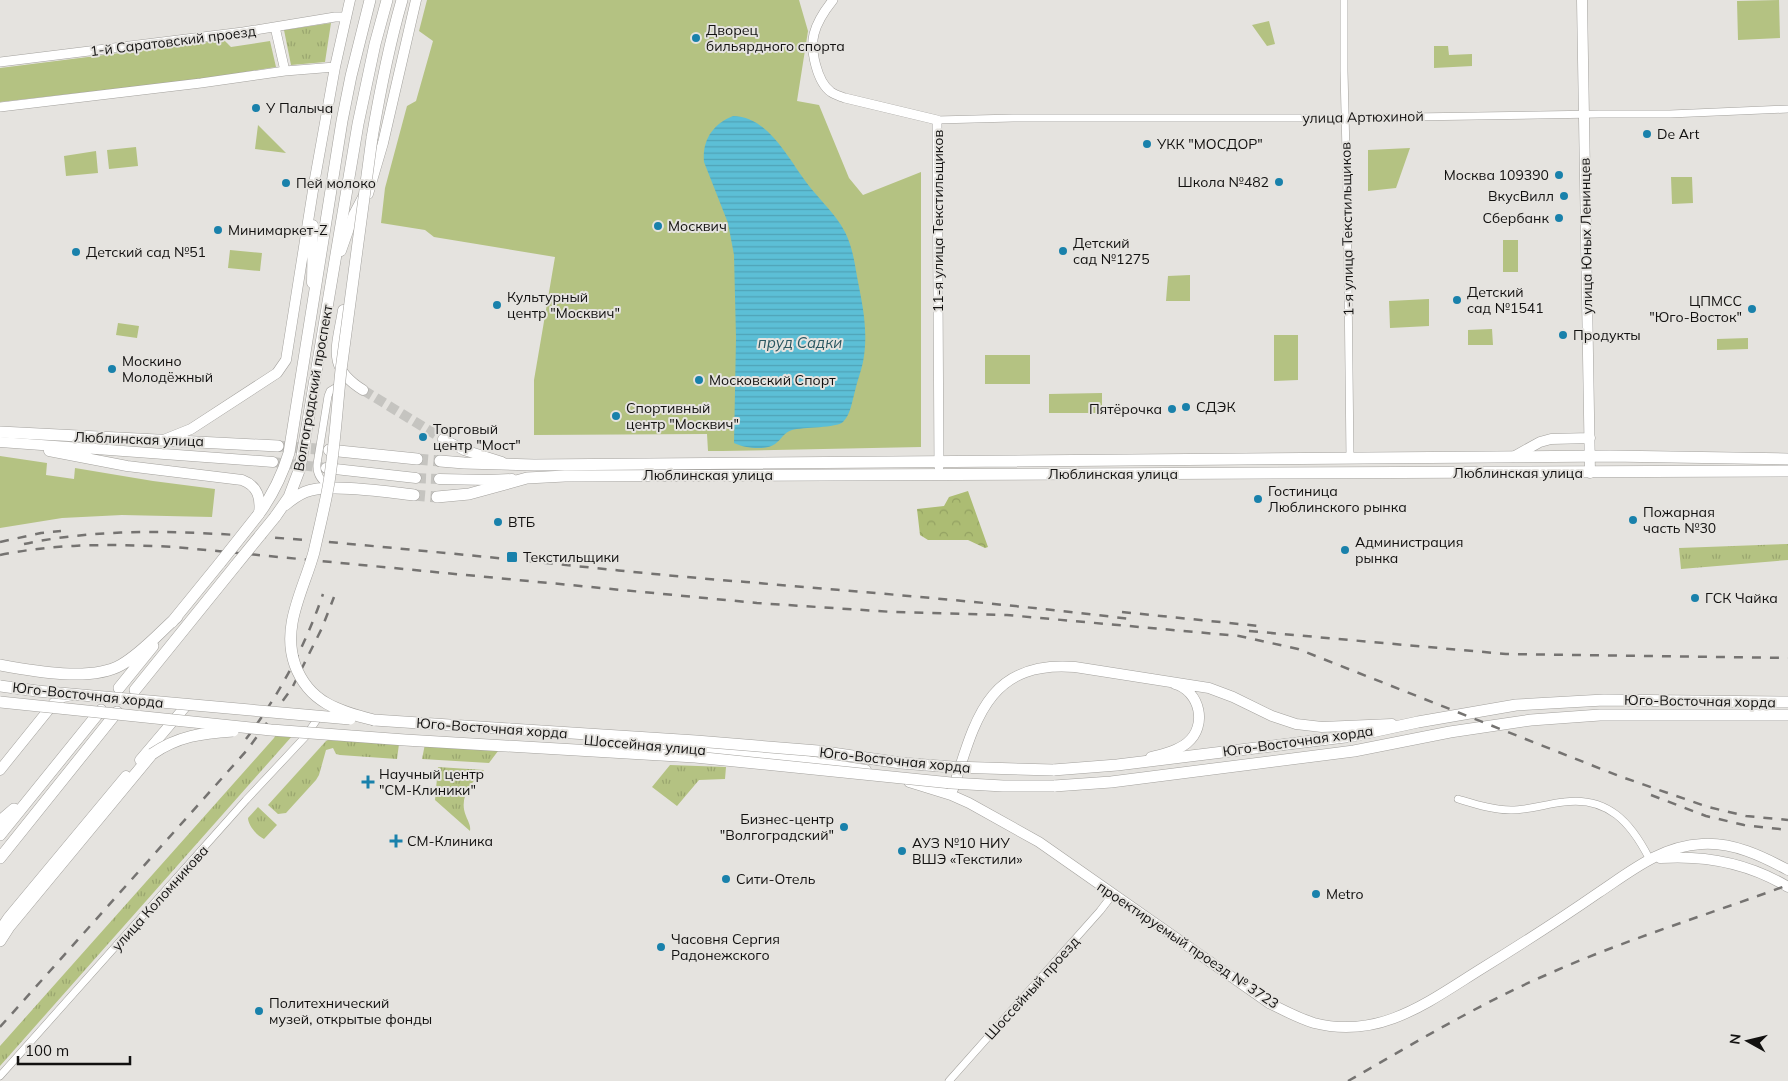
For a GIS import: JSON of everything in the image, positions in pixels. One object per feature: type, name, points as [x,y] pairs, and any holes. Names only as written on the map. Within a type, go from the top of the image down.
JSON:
[{"type":"main road","points":[[160,440],[191,429],[277,373],[284,365],[288,353],[314,184],[335,67],[350,0]]},
{"type":"main road","name":"Волгоградский проспект","points":[[0,834],[258,515],[281,477],[289,453],[342,121],[352,68],[370,0]]},
{"type":"main road","name":"Волгоградский проспект","points":[[0,858],[275,517],[295,484],[304,451],[330,285],[367,76],[386,0]]},
{"type":"main road","points":[[374,720],[341,712],[318,699],[310,690],[295,665],[290,637],[295,610],[314,551],[329,481],[341,370],[372,138],[380,88],[402,0]]},
{"type":"main road","points":[[360,388],[340,370],[338,347],[358,225],[383,143],[416,0]]},
{"type":"main road","name":"улица Юных Ленинцев","points":[[1582,0],[1590,473]]},
{"type":"main road","points":[[330,285],[344,238],[372,180]]},
{"type":"main road","points":[[312,302],[314,184]]},
{"type":"main road","name":"Люблинская улица","points":[[0,432],[278,446]]},
{"type":"main road","points":[[1512,457],[1540,442],[1551,439],[1590,438]]},
{"type":"main road","points":[[443,439],[464,450],[507,464]]},
{"type":"main road","name":"Люблинская улица","points":[[0,442],[273,462]]},
{"type":"main road","points":[[19,444],[127,466],[242,480],[253,486],[257,492],[260,499],[258,515]]},
{"type":"main road","points":[[329,450],[418,459]]},
{"type":"main road","name":"Люблинская улица","points":[[440,461],[507,464],[1512,457],[1788,458]]},
{"type":"main road","points":[[326,468],[416,478]]},
{"type":"main road","name":"Люблинская улица","points":[[438,479],[488,480],[575,476],[1788,471]]},
{"type":"main road","points":[[437,497],[469,494],[527,478]]},
{"type":"main road","points":[[283,506],[305,492],[317,489],[414,496]]},
{"type":"main road","points":[[0,665],[54,672],[80,673],[98,673],[113,669],[123,664],[177,617]]},
{"type":"main road","points":[[951,795],[971,734],[981,712],[993,694],[1007,682],[1022,673],[1042,667],[1057,665],[1208,688],[1233,697],[1272,716],[1296,724],[1341,727],[1418,722]]},
{"type":"main road","points":[[1118,765],[1174,750],[1185,745],[1196,730],[1199,712],[1192,696],[1178,684],[1160,680]]},
{"type":"main road","name":"Юго-Восточная хорда","points":[[0,686],[37,691],[374,720],[818,751],[901,763],[952,767],[1053,770],[1118,765],[1353,736],[1418,722],[1516,705],[1604,700],[1788,702]]},
{"type":"main road","points":[[0,770],[54,703],[63,697],[76,695],[259,713]]},
{"type":"main road","name":"Юго-Восточная хорда","points":[[0,702],[271,730],[695,757],[951,783],[1003,786],[1054,786],[1111,782],[1354,751],[1450,732],[1531,720],[1600,715],[1788,715]]},
{"type":"main road","points":[[0,930],[8,918],[185,707]]},
{"type":"main road","name":"Шоссейная улица","points":[[285,716],[493,731],[788,758],[861,769],[898,778],[951,795],[969,803]]},
{"type":"main road","points":[[0,941],[9,927],[152,754],[166,744],[196,734],[271,730]]},
{"type":"main road","points":[[0,821],[44,780]]},
{"type":"main road","name":"проектируемый проезд № 3723","points":[[969,803],[1039,842],[1269,1003],[1292,1015],[1334,1026],[1358,1026],[1379,1023],[1416,1010],[1549,926],[1649,858]]},
{"type":"main road","points":[[0,866],[22,831]]},
{"type":"main road","points":[[1649,858],[1676,848],[1702,844],[1724,845],[1747,851],[1788,870]]},
{"type":"main road","points":[[1649,858],[1694,857],[1722,861],[1772,877],[1788,886]]},
{"type":"street","name":"11-я улица Текстильщиков","points":[[833,0],[817,25],[812,41],[814,60],[827,88],[832,93],[845,98],[938,120],[940,474]]},
{"type":"street","name":"1-я улица Текстильщиков","points":[[1344,0],[1350,458]]},
{"type":"street","name":"1-й Саратовский проезд","points":[[0,62],[275,28],[335,17],[346,17]]},
{"type":"street","points":[[275,28],[284,71]]},
{"type":"street","points":[[0,107],[284,71],[335,67]]},
{"type":"street","name":"улица Артюхиной","points":[[938,120],[1670,114],[1788,109]]},
{"type":"street","points":[[337,489],[324,482],[316,469],[326,403],[330,391],[335,387],[348,384],[360,388]]},
{"type":"street","name":"улица Коломникова","points":[[0,1076],[246,800],[305,737],[318,718]]},
{"type":"street","points":[[1458,799],[1498,809],[1511,810],[1528,809],[1565,801],[1587,801],[1607,807],[1624,820],[1639,839],[1649,858]]},
{"type":"street","name":"Шоссейный проезд","points":[[949,1081],[1100,911],[1112,894]]},
{"type":"green space","name":"Москвич","points":[[427,0],[799,0],[808,31],[797,101],[819,105],[849,178],[863,195],[921,172],[921,447],[708,451],[707,434],[534,435],[534,380],[555,257],[434,237],[425,230],[381,223],[385,188],[407,106],[416,101],[433,41],[419,31]]},
{"type":"green space","points":[[1779,0],[1780,38],[1738,40],[1737,1]]},
{"type":"green space","points":[[1269,21],[1275,44],[1267,46],[1252,25]]},
{"type":"green space","points":[[331,23],[325,62],[291,65],[284,30]]},
{"type":"green space","points":[[224,40],[231,47],[270,41],[276,67],[201,79],[0,102],[0,68]]},
{"type":"green space","points":[[1434,46],[1448,46],[1449,55],[1472,54],[1472,66],[1434,68]]},
{"type":"green space","points":[[258,125],[286,153],[255,149]]},
{"type":"green space","points":[[136,147],[138,166],[109,169],[107,150]]},
{"type":"green space","points":[[1410,148],[1396,188],[1368,191],[1368,150]]},
{"type":"green space","points":[[96,151],[98,173],[66,176],[64,156]]},
{"type":"green space","points":[[1671,177],[1692,177],[1693,203],[1672,204]]},
{"type":"green space","points":[[1503,240],[1518,240],[1518,272],[1503,272]]},
{"type":"green space","points":[[230,250],[262,253],[260,271],[228,268]]},
{"type":"green space","points":[[1190,275],[1190,301],[1166,301],[1168,276]]},
{"type":"green space","points":[[1429,299],[1429,326],[1390,328],[1389,301]]},
{"type":"green space","points":[[118,323],[139,326],[137,338],[116,335]]},
{"type":"green space","points":[[1492,329],[1493,345],[1468,345],[1468,330]]},
{"type":"green space","points":[[1274,335],[1298,335],[1298,380],[1274,381]]},
{"type":"green space","points":[[1748,338],[1748,349],[1717,350],[1717,339]]},
{"type":"green space","points":[[985,355],[1030,355],[1030,384],[985,384]]},
{"type":"green space","points":[[1102,393],[1102,413],[1049,413],[1049,394]]},
{"type":"green space","points":[[0,456],[47,463],[46,475],[74,479],[75,468],[215,489],[212,517],[122,515],[62,518],[0,528]]},
{"type":"green space","points":[[968,491],[988,547],[985,548],[968,540],[928,540],[920,535],[917,509],[944,506],[949,497]]},
{"type":"green space","points":[[1788,544],[1788,560],[1681,569],[1679,548]]},
{"type":"green space","points":[[278,731],[293,735],[0,1066],[0,1046],[274,738]]},
{"type":"green space","points":[[328,740],[399,744],[397,759],[340,755],[336,754],[333,748],[326,750],[316,780],[286,813],[278,814],[268,805]]},
{"type":"green space","points":[[425,744],[498,751],[489,763],[422,759]]},
{"type":"green space","points":[[670,765],[726,767],[725,779],[699,780],[677,806],[652,787]]},
{"type":"green space","points":[[438,767],[484,770],[471,785],[465,796],[464,809],[470,825],[470,831],[435,800]]},
{"type":"green space","points":[[258,807],[277,825],[264,839],[253,830],[248,821],[248,818]]},
{"type":"water","name":"пруд Садки","points":[[733,116],[755,122],[773,137],[840,224],[852,252],[865,324],[863,362],[850,411],[846,419],[840,424],[792,430],[775,444],[766,448],[749,447],[734,443],[736,338],[734,255],[728,223],[704,162],[705,147],[710,134],[720,123]]},
{"type":"tunnel","points":[[363,390],[443,439]]},
{"type":"tunnel","points":[[278,446],[329,450]]},
{"type":"tunnel","points":[[417,459],[440,461]]},
{"type":"tunnel","points":[[273,462],[326,468]]},
{"type":"tunnel","points":[[416,478],[439,479]]},
{"type":"tunnel","points":[[414,495],[437,497]]},
{"type":"railway","points":[[0,542],[41,533],[61,531]]},
{"type":"railway","points":[[24,544],[81,535],[109,533],[167,532],[252,536],[986,603],[1130,619]]},
{"type":"railway","points":[[0,555],[65,546],[131,545],[175,547],[757,603],[893,612],[1007,615],[1239,636],[1298,649],[1619,776],[1708,807],[1746,816],[1788,820]]},
{"type":"railway","points":[[246,739],[290,670],[308,633],[323,594]]},
{"type":"railway","points":[[0,1027],[248,749],[292,688],[322,628],[334,597]]},
{"type":"railway","points":[[1122,612],[1259,626]]},
{"type":"railway","points":[[1249,631],[1506,654],[1788,658]]},
{"type":"railway","points":[[1651,795],[1706,816],[1744,825],[1788,830]]},
{"type":"railway","points":[[1348,1081],[1470,1012],[1575,962],[1788,885]]},
{"type":"place","name":"Дворец бильярдного спорта","points":[[696,38]]},
{"type":"place","name":"У Палыча","points":[[256,108]]},
{"type":"place","name":"De Art","points":[[1647,134]]},
{"type":"place","name":"УКК \"МОСДОР\"","points":[[1147,144]]},
{"type":"place","name":"Москва 109390","points":[[1559,175]]},
{"type":"place","name":"Школа №482","points":[[1279,182]]},
{"type":"place","name":"Пей молоко","points":[[286,183]]},
{"type":"place","name":"ВкусВилл","points":[[1564,196]]},
{"type":"place","name":"Сбербанк","points":[[1559,218]]},
{"type":"place","name":"Москвич","points":[[658,226]]},
{"type":"place","name":"Минимаркет-Z","points":[[218,230]]},
{"type":"place","name":"Детский сад №1275","points":[[1063,251]]},
{"type":"place","name":"Детский сад №51","points":[[76,252]]},
{"type":"place","name":"Детский сад №1541","points":[[1457,300]]},
{"type":"place","name":"Культурный центр \"Москвич\"","points":[[497,305]]},
{"type":"place","name":"ЦПМСС \"Юго-Восток\"","points":[[1752,309]]},
{"type":"place","name":"Продукты","points":[[1563,335]]},
{"type":"place","name":"Москино Молодёжный","points":[[112,369]]},
{"type":"place","name":"Московский Спорт","points":[[699,380]]},
{"type":"place","name":"СДЭК","points":[[1186,407]]},
{"type":"place","name":"Пятёрочка","points":[[1172,409]]},
{"type":"place","name":"Спортивный центр \"Москвич\"","points":[[616,416]]},
{"type":"place","name":"Торговый центр \"Мост\"","points":[[423,437]]},
{"type":"place","name":"Гостиница Люблинского рынка","points":[[1258,499]]},
{"type":"place","name":"Пожарная часть №30","points":[[1633,520]]},
{"type":"place","name":"ВТБ","points":[[498,522]]},
{"type":"place","name":"Администрация рынка","points":[[1345,550]]},
{"type":"place","name":"Текстильщики","points":[[512,557]]},
{"type":"place","name":"ГСК Чайка","points":[[1695,598]]},
{"type":"place","name":"Научный центр \"СМ-Клиники\"","points":[[368,782]]},
{"type":"place","name":"Бизнес-центр \"Волгоградский\"","points":[[844,827]]},
{"type":"place","name":"СМ-Клиника","points":[[396,841]]},
{"type":"place","name":"АУЗ №10 НИУ ВШЭ «Текстили»","points":[[902,851]]},
{"type":"place","name":"Сити-Отель","points":[[726,879]]},
{"type":"place","name":"Metro","points":[[1316,894]]},
{"type":"place","name":"Часовня Сергия Радонежского","points":[[661,947]]},
{"type":"place","name":"Политехнический музей, открытые фонды","points":[[259,1011]]}]
